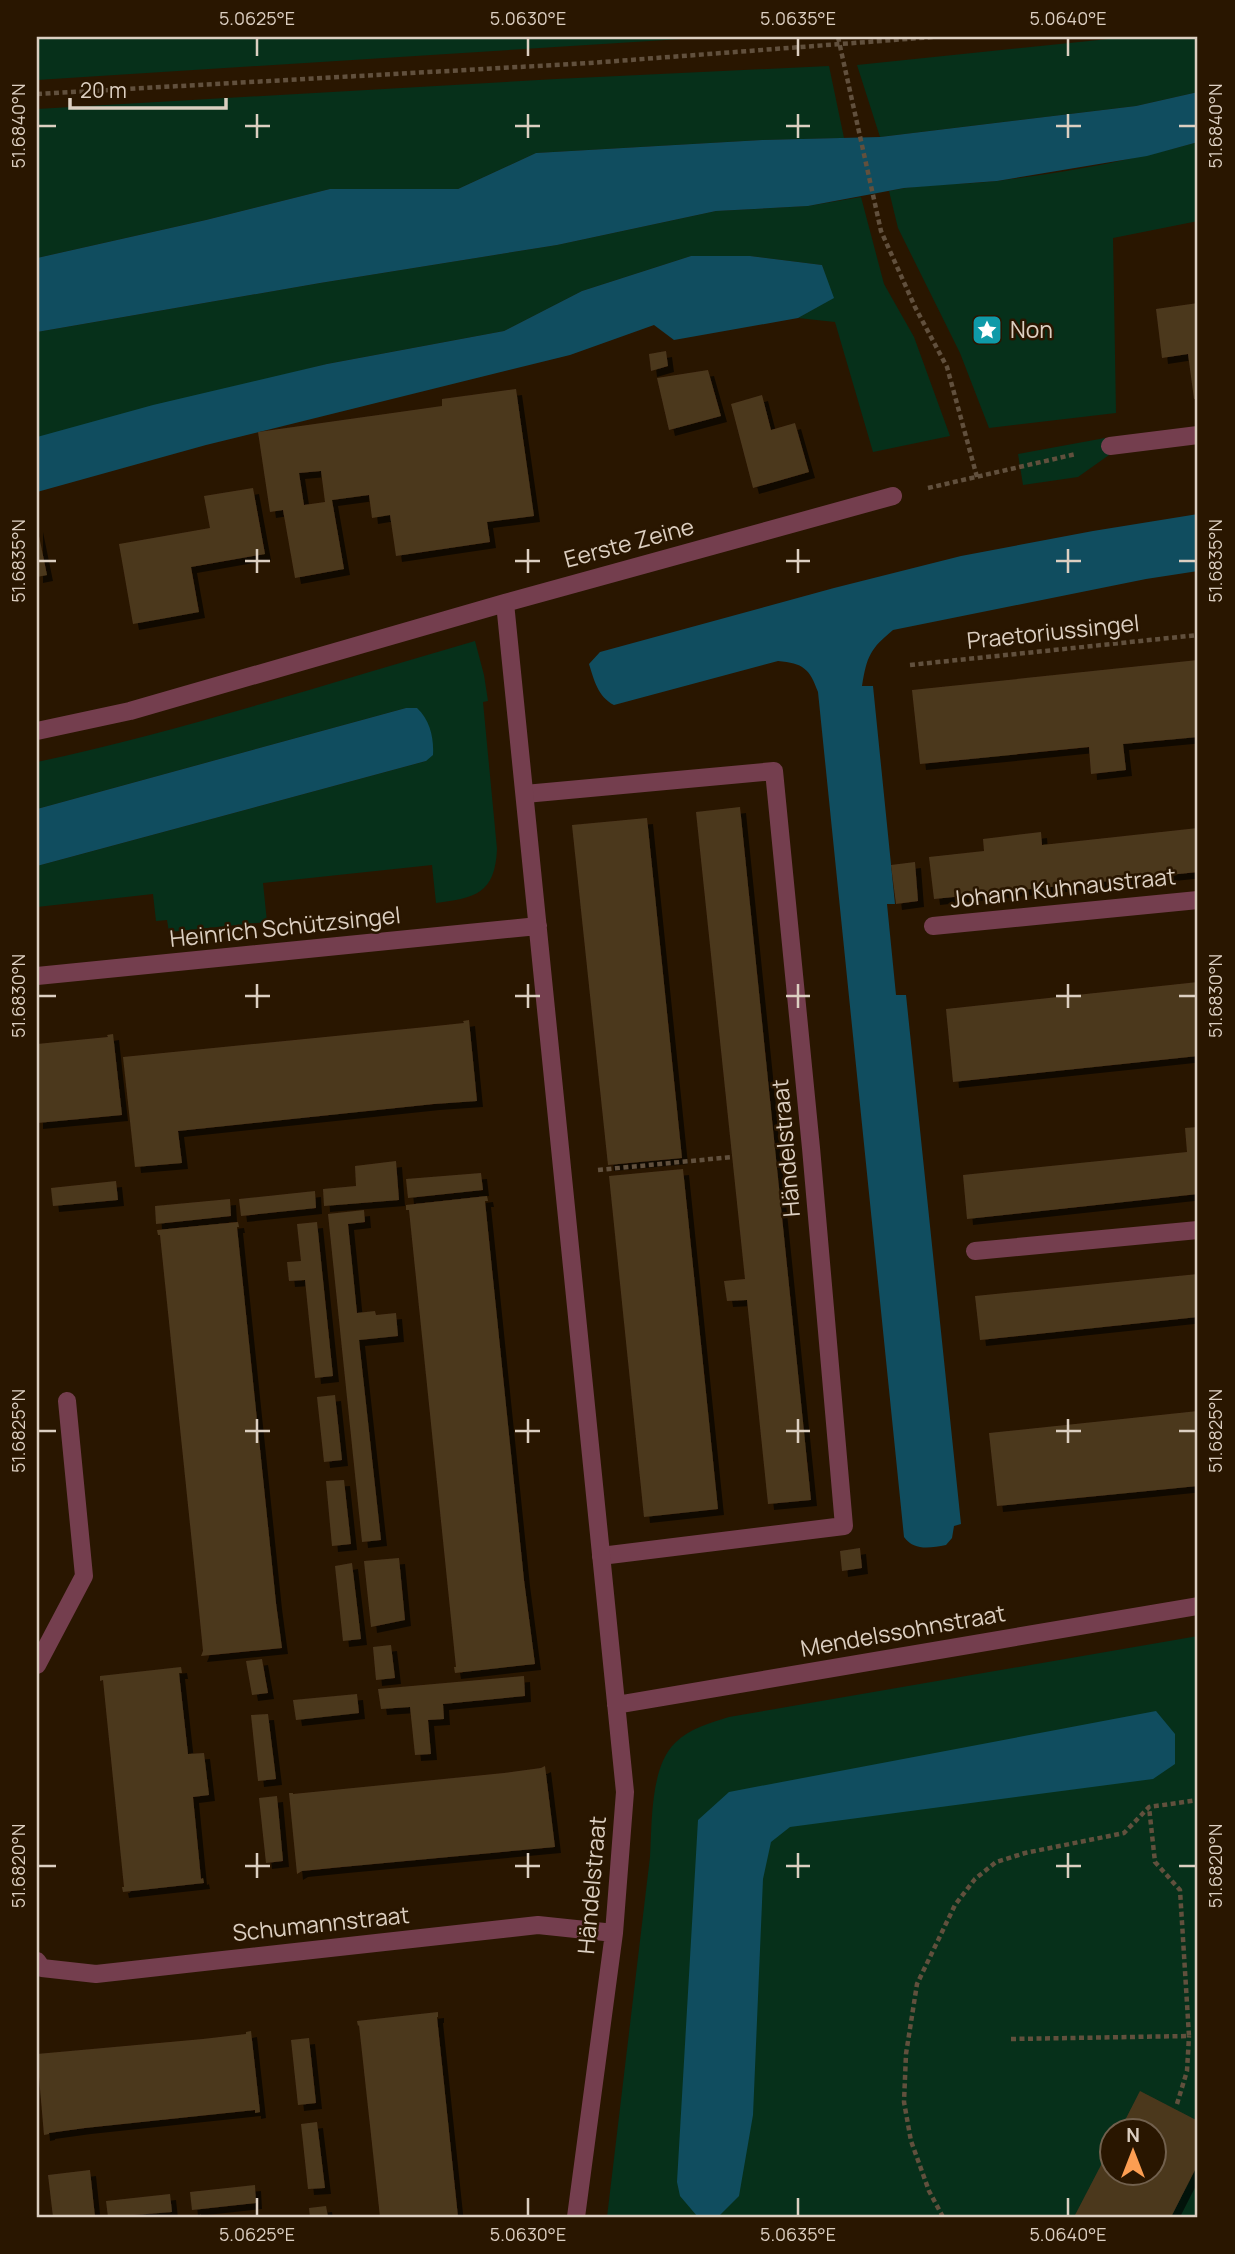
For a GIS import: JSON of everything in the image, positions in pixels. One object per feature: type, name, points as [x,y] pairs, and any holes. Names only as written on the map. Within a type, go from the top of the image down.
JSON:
[{"type":"street","points":[[1110,446],[1198,435]]},
{"type":"street","name":"Eerste Zeine","points":[[37,732],[130,711],[505,603],[892,496]]},
{"type":"street","name":"Händelstraat","points":[[505,603],[625,1792],[614,1933],[576,2217]]},
{"type":"street","name":"Händelstraat","points":[[525,794],[774,771],[844,1526],[601,1556]]},
{"type":"street","name":"Johann Kuhnaustraat","points":[[933,926],[1198,900]]},
{"type":"street","name":"Heinrich Schützsingel","points":[[37,976],[538,926]]},
{"type":"street","points":[[975,1251],[1198,1230]]},
{"type":"street","points":[[37,1665],[84,1576],[68,1401]]},
{"type":"street","name":"Mendelssohnstraat","points":[[616,1705],[1198,1606]]},
{"type":"street","name":"Schumannstraat","points":[[38,1967],[96,1974],[538,1925],[614,1933]]},
{"type":"path","points":[[838,37],[881,232],[915,307],[947,367],[977,477]]},
{"type":"path","points":[[37,94],[576,64],[933,37]]},
{"type":"path","points":[[892,496],[1110,446]]},
{"type":"path","name":"Praetoriussingel","points":[[910,665],[1198,635]]},
{"type":"path","points":[[563,1173],[732,1157]]},
{"type":"path","points":[[943,2217],[929,2191],[911,2141],[904,2102],[906,2054],[917,1984],[955,1905],[975,1879],[996,1862],[1025,1853],[1124,1833],[1149,1807],[1198,1800]]},
{"type":"path","points":[[1149,1807],[1155,1862],[1180,1890],[1189,2036],[1187,2071],[1177,2104]]},
{"type":"path","points":[[1011,2039],[1189,2036]]},
{"type":"green space","points":[[37,37],[713,37],[37,80]]},
{"type":"green space","points":[[1128,37],[1198,37],[1198,92],[1136,106],[880,137],[857,65]]},
{"type":"green space","points":[[829,66],[844,138],[536,153],[458,189],[330,189],[37,258],[37,109]]},
{"type":"green space","points":[[1198,142],[1198,221],[1113,238],[1116,413],[989,428],[960,353],[898,228],[889,191],[1048,174],[1124,160]]},
{"type":"green space","points":[[861,197],[884,284],[914,337],[950,436],[873,452],[835,322],[798,318],[833,298],[822,265],[750,256],[691,256],[582,291],[504,331],[327,364],[37,438],[37,332],[557,245],[716,211],[808,206]]},
{"type":"green space","points":[[1105,438],[1109,455],[1078,477],[1023,485],[1018,454]]},
{"type":"green space","points":[[475,641],[488,701],[483,702],[497,849],[492,876],[487,885],[472,896],[436,903],[432,865],[263,883],[267,922],[169,932],[167,920],[156,921],[153,894],[37,907],[37,866],[426,761],[406,708],[37,809],[37,762],[202,721]]},
{"type":"green space","points":[[1198,1636],[1198,2217],[607,2217],[657,1781],[667,1753],[687,1733],[729,1717]]},
{"type":"water","points":[[1198,92],[1198,142],[1147,156],[997,181],[904,188],[808,206],[716,211],[557,245],[37,332],[37,258],[330,189],[458,189],[536,153],[762,140],[880,137],[1136,106]]},
{"type":"water","points":[[691,256],[750,256],[822,265],[834,298],[798,318],[674,340],[654,325],[570,355],[206,445],[37,492],[37,437],[153,405],[327,364],[504,331],[582,291]]},
{"type":"water","points":[[1198,514],[1198,571],[893,630],[874,648],[866,667],[862,686],[873,686],[895,904],[887,904],[896,995],[906,995],[961,1524],[954,1526],[952,1538],[946,1545],[913,1545],[904,1537],[818,692],[812,678],[804,669],[794,663],[778,661],[614,705],[600,693],[589,664],[600,652],[961,556]]},
{"type":"water","points":[[406,708],[417,708],[428,724],[433,755],[426,761],[37,866],[37,809]]},
{"type":"water","points":[[1156,1711],[1175,1734],[1175,1764],[1153,1779],[790,1827],[771,1842],[763,1879],[753,2115],[739,2196],[718,2217],[697,2216],[680,2196],[677,2182],[698,1820],[729,1792]]},
{"type":"building","points":[[1198,303],[1198,399],[1194,399],[1188,354],[1162,358],[1156,309]]},
{"type":"building","points":[[666,351],[668,366],[651,371],[649,354]]},
{"type":"building","points":[[708,370],[721,416],[669,430],[657,378]]},
{"type":"building","points":[[516,389],[534,516],[487,522],[490,542],[396,556],[390,515],[372,518],[369,495],[332,500],[344,569],[295,578],[283,510],[270,512],[258,432],[442,406],[442,399]],"holes":[[[321,471],[325,502],[304,505],[299,473]]]},
{"type":"building","points":[[762,395],[771,430],[795,423],[809,472],[753,488],[731,404]]},
{"type":"building","points":[[253,488],[265,554],[191,567],[199,612],[133,624],[119,544],[210,528],[204,496]]},
{"type":"building","points":[[37,526],[47,575],[37,577]]},
{"type":"building","points":[[1198,660],[1198,737],[1123,744],[1126,770],[1091,774],[1089,747],[920,764],[912,690]]},
{"type":"building","points":[[740,807],[811,1500],[768,1504],[747,1300],[727,1301],[724,1281],[745,1279],[696,812]]},
{"type":"building","points":[[647,818],[682,1158],[608,1165],[572,825]]},
{"type":"building","points":[[1198,828],[1198,872],[934,899],[929,857],[984,851],[983,839],[1041,832],[1042,845]]},
{"type":"building","points":[[915,862],[918,901],[896,904],[891,865]]},
{"type":"building","points":[[1198,982],[1198,1056],[953,1082],[946,1009]]},
{"type":"building","points":[[469,1020],[477,1101],[178,1131],[182,1163],[135,1167],[123,1057],[464,1023],[463,1021]]},
{"type":"building","points":[[113,1034],[122,1115],[37,1123],[37,1044],[108,1037],[107,1035]]},
{"type":"building","points":[[1198,1127],[1198,1194],[967,1219],[963,1175],[1187,1152],[1185,1128]]},
{"type":"building","points":[[396,1161],[399,1200],[324,1206],[323,1189],[356,1186],[355,1166]]},
{"type":"building","points":[[683,1169],[718,1509],[644,1517],[609,1176]]},
{"type":"building","points":[[481,1173],[483,1190],[408,1198],[406,1179]]},
{"type":"building","points":[[116,1181],[118,1200],[53,1206],[51,1188]]},
{"type":"building","points":[[315,1191],[316,1208],[241,1216],[239,1199]]},
{"type":"building","points":[[487,1196],[488,1201],[485,1201],[535,1664],[455,1673],[409,1210],[406,1210],[406,1205]]},
{"type":"building","points":[[230,1199],[231,1216],[156,1224],[155,1206]]},
{"type":"building","points":[[364,1210],[365,1222],[348,1224],[357,1313],[396,1313],[398,1336],[359,1340],[381,1540],[362,1542],[328,1214]]},
{"type":"building","points":[[238,1222],[282,1648],[201,1656],[203,1651],[199,1611],[160,1235],[157,1230]]},
{"type":"building","points":[[317,1222],[333,1376],[315,1378],[305,1280],[289,1281],[287,1262],[301,1261],[297,1224]]},
{"type":"building","points":[[1198,1274],[1198,1317],[980,1340],[975,1296]]},
{"type":"building","points":[[335,1395],[342,1460],[324,1462],[317,1397]]},
{"type":"building","points":[[1198,1411],[1198,1486],[997,1506],[989,1433]]},
{"type":"building","points":[[344,1480],[351,1544],[332,1546],[326,1481]]},
{"type":"building","points":[[860,1548],[862,1568],[842,1571],[840,1551]]},
{"type":"building","points":[[399,1558],[405,1620],[371,1627],[364,1561]]},
{"type":"building","points":[[352,1563],[361,1639],[343,1641],[335,1566]]},
{"type":"building","points":[[391,1645],[395,1678],[376,1680],[373,1647]]},
{"type":"building","points":[[262,1659],[268,1693],[252,1695],[246,1661]]},
{"type":"building","points":[[181,1667],[182,1673],[179,1673],[188,1754],[204,1753],[209,1795],[193,1797],[201,1879],[203,1878],[204,1883],[123,1892],[103,1680],[100,1681],[100,1676]]},
{"type":"building","points":[[524,1676],[525,1696],[443,1704],[444,1719],[428,1720],[431,1754],[415,1755],[410,1707],[381,1709],[378,1689]]},
{"type":"building","points":[[357,1694],[359,1713],[296,1720],[293,1700]]},
{"type":"building","points":[[268,1714],[276,1779],[258,1781],[251,1715]]},
{"type":"building","points":[[545,1766],[555,1847],[302,1871],[297,1874],[289,1793],[504,1773]]},
{"type":"building","points":[[277,1796],[283,1861],[266,1863],[259,1798]]},
{"type":"building","points":[[438,2012],[458,2217],[380,2217],[357,2021]]},
{"type":"building","points":[[251,2031],[260,2112],[255,2113],[255,2110],[85,2128],[44,2135],[37,2054],[203,2039],[246,2034]]},
{"type":"building","points":[[309,2038],[316,2103],[298,2105],[291,2040]]},
{"type":"building","points":[[1140,2091],[1198,2121],[1198,2164],[1171,2217],[1074,2217],[1098,2171],[1098,2188],[1168,2188],[1168,2118],[1126,2118]]},
{"type":"building","points":[[317,2122],[325,2188],[308,2189],[301,2124]]},
{"type":"building","points":[[90,2170],[95,2217],[53,2217],[48,2175]]},
{"type":"building","points":[[255,2185],[256,2203],[192,2210],[190,2192]]},
{"type":"building","points":[[170,2194],[172,2212],[108,2217],[106,2201]]},
{"type":"building","points":[[326,2206],[328,2217],[310,2217],[309,2208]]},
{"type":"place","name":"Non","points":[[987,330]]}]
